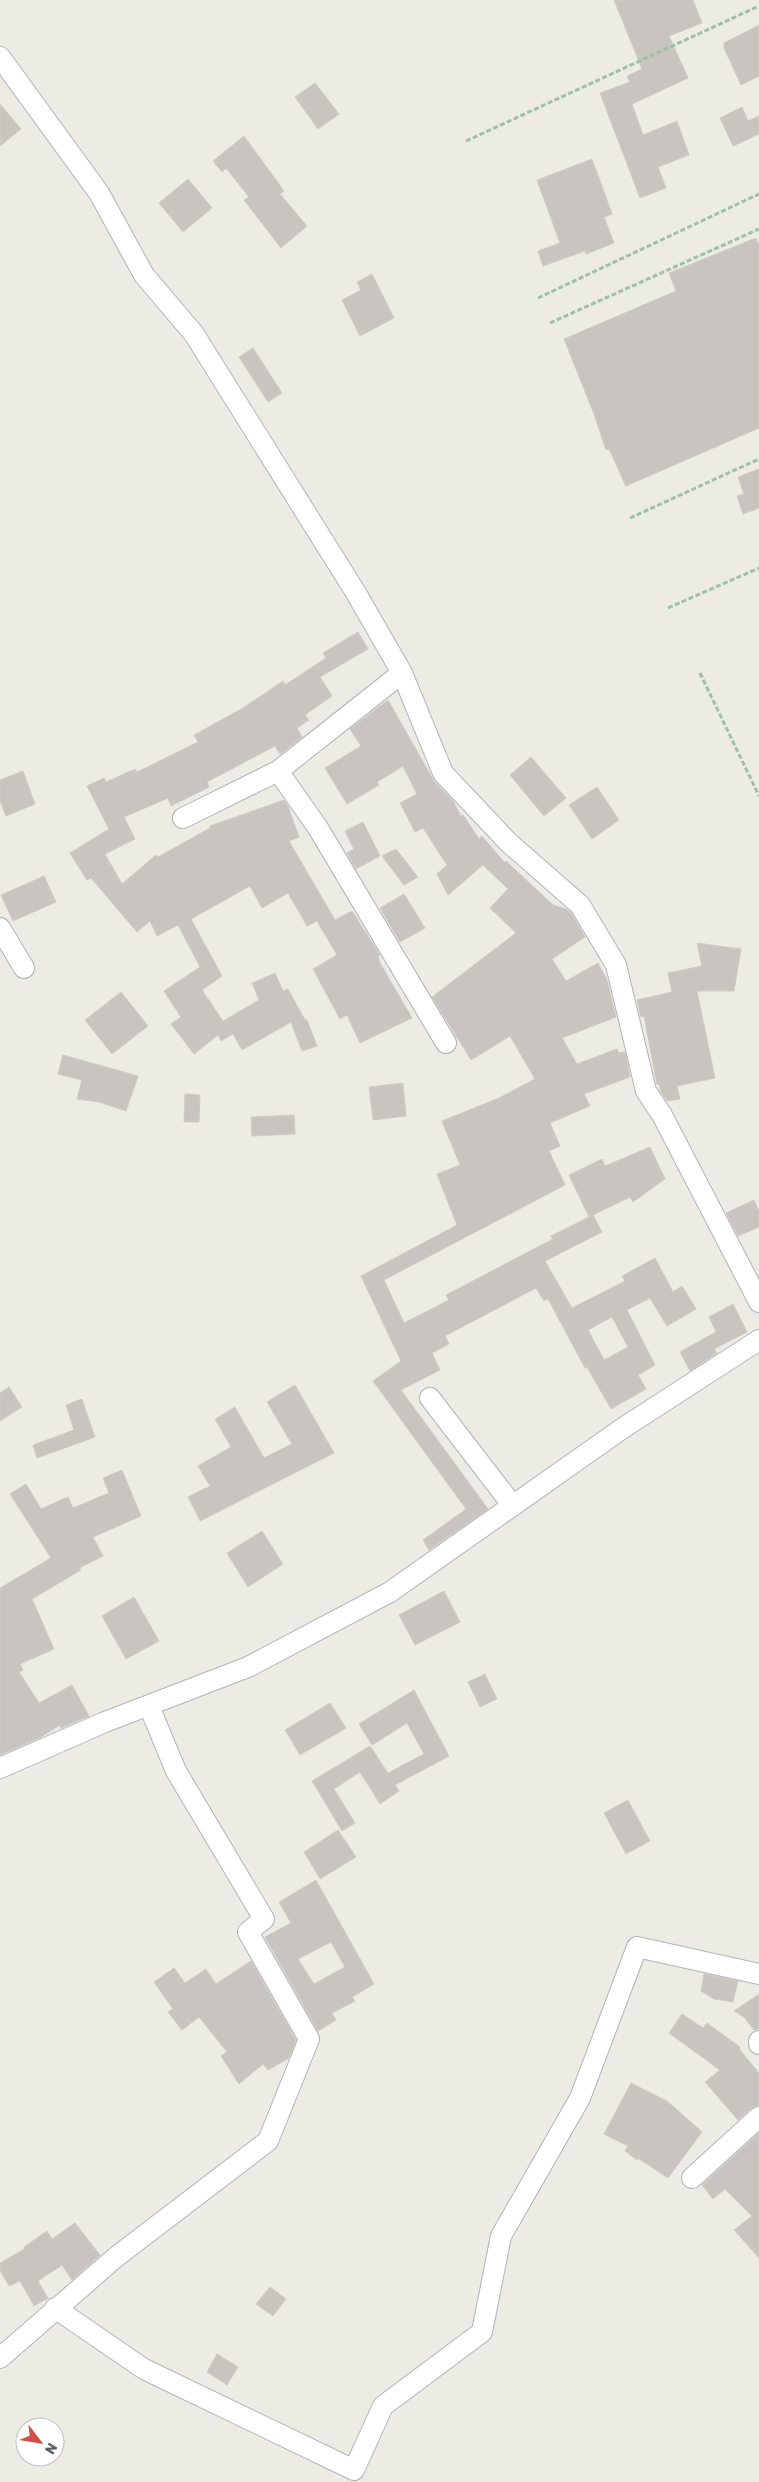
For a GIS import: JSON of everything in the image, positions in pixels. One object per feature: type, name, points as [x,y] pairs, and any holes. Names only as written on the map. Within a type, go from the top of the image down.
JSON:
[{"type":"street","points":[[0,57],[99,193],[144,274],[194,334],[356,593],[402,673],[443,773],[508,842],[580,905],[616,965],[646,1091],[662,1115],[759,1302]]},
{"type":"street","points":[[183,818],[278,772],[402,673]]},
{"type":"street","points":[[278,772],[318,828],[446,1043]]},
{"type":"street","points":[[0,928],[24,968]]},
{"type":"street","points":[[0,1768],[105,1722],[248,1667],[390,1592],[623,1428],[759,1340]]},
{"type":"street","points":[[430,1398],[513,1506]]},
{"type":"street","points":[[0,2358],[55,2308],[116,2257],[268,2141],[309,2039],[248,1932],[264,1919],[176,1770],[149,1706]]},
{"type":"street","points":[[55,2308],[144,2369],[354,2470],[383,2406],[482,2332],[501,2236],[580,2098],[637,1948],[759,1974]]},
{"type":"street","points":[[692,2178],[759,2117]]},
{"type":"path","points":[[466,141],[759,6]]},
{"type":"path","points":[[538,298],[759,194]]},
{"type":"path","points":[[550,323],[759,229]]},
{"type":"path","points":[[630,518],[759,460]]},
{"type":"path","points":[[668,608],[759,568]]},
{"type":"path","points":[[700,673],[759,796]]},
{"type":"building","points":[[614,0],[693,0],[702,23],[669,36],[688,78],[632,104],[643,135],[677,121],[689,155],[658,167],[666,188],[640,198],[600,93],[630,82],[627,76],[642,69]]},
{"type":"building","points":[[759,25],[759,76],[741,85],[724,48],[724,43]]},
{"type":"building","points":[[315,83],[339,114],[318,129],[295,97]]},
{"type":"building","points":[[0,104],[21,129],[0,146]]},
{"type":"building","points":[[742,107],[748,121],[759,116],[759,134],[733,146],[720,118]]},
{"type":"building","points":[[244,136],[284,191],[280,194],[307,226],[281,248],[244,200],[249,197],[226,168],[222,172],[213,161]]},
{"type":"building","points":[[592,159],[612,214],[604,217],[614,243],[586,254],[585,251],[543,266],[538,251],[560,243],[537,180]]},
{"type":"building","points":[[188,179],[212,208],[183,232],[159,203]]},
{"type":"building","points":[[756,238],[759,246],[759,428],[626,486],[609,449],[606,450],[594,414],[564,339],[676,291],[669,273]]},
{"type":"building","points":[[372,274],[394,318],[360,336],[342,300],[361,290],[357,282]]},
{"type":"building","points":[[253,348],[282,393],[268,402],[239,357]]},
{"type":"building","points":[[759,469],[759,508],[743,514],[737,496],[744,494],[738,477]]},
{"type":"building","points":[[358,632],[368,649],[320,677],[332,696],[305,715],[309,720],[297,728],[302,737],[280,754],[275,746],[207,782],[209,787],[171,806],[168,798],[124,817],[135,839],[105,854],[122,884],[156,855],[158,857],[210,828],[210,826],[284,800],[299,837],[289,841],[335,920],[352,911],[380,955],[378,956],[380,963],[412,1018],[360,1043],[347,1015],[340,1019],[313,969],[337,955],[317,921],[307,926],[288,893],[262,908],[250,886],[191,919],[222,976],[202,990],[223,1021],[259,1000],[252,983],[275,973],[283,991],[288,989],[305,1020],[307,1020],[317,1046],[302,1051],[291,1022],[242,1050],[233,1034],[221,1041],[218,1035],[194,1054],[171,1024],[181,1017],[164,991],[200,967],[178,925],[157,936],[150,921],[137,932],[91,878],[87,880],[70,853],[109,829],[87,786],[104,778],[106,782],[135,769],[137,772],[198,742],[194,735],[243,708],[283,681],[285,685],[326,658],[323,653]]},
{"type":"building","points":[[388,700],[434,781],[453,801],[461,816],[463,815],[479,839],[482,836],[505,863],[506,861],[553,905],[566,909],[571,913],[585,937],[552,959],[566,981],[598,963],[607,980],[616,1017],[562,1038],[577,1064],[617,1049],[619,1053],[625,1052],[630,1077],[584,1094],[590,1106],[550,1123],[560,1146],[549,1151],[565,1185],[384,1280],[404,1323],[449,1300],[446,1295],[553,1239],[551,1236],[593,1215],[602,1232],[545,1261],[572,1308],[625,1281],[622,1276],[655,1258],[673,1292],[682,1286],[696,1309],[667,1326],[650,1298],[627,1310],[655,1365],[638,1375],[646,1389],[611,1409],[587,1367],[585,1368],[548,1299],[544,1301],[536,1288],[445,1336],[449,1344],[432,1353],[440,1370],[401,1390],[488,1509],[429,1550],[423,1540],[466,1509],[373,1381],[401,1361],[361,1276],[457,1225],[437,1174],[460,1165],[442,1121],[499,1098],[535,1079],[510,1036],[471,1060],[432,997],[516,933],[490,908],[508,889],[483,865],[448,895],[437,874],[447,865],[423,828],[415,832],[400,803],[417,794],[403,766],[377,782],[379,785],[347,804],[325,768],[361,746],[350,729]],"holes":[[[612,1317],[628,1347],[604,1360],[588,1330]]]},
{"type":"building","points":[[531,757],[566,798],[544,816],[510,775]]},
{"type":"building","points":[[23,771],[35,804],[6,816],[0,801],[0,780]]},
{"type":"building","points":[[597,787],[619,820],[592,839],[569,805]]},
{"type":"building","points":[[363,822],[380,856],[356,869],[347,853],[354,849],[345,831]]},
{"type":"building","points":[[396,849],[418,877],[404,885],[382,856]]},
{"type":"building","points":[[44,876],[56,902],[13,921],[1,895]]},
{"type":"building","points":[[404,894],[425,928],[400,942],[380,908]]},
{"type":"building","points":[[697,943],[741,949],[734,991],[697,991],[715,1078],[677,1086],[680,1099],[667,1101],[661,1092],[659,1084],[657,1085],[644,1016],[641,1017],[637,1000],[672,992],[668,973],[702,966]]},
{"type":"building","points":[[121,992],[148,1026],[112,1054],[85,1020]]},
{"type":"building","points":[[63,1055],[138,1076],[126,1111],[99,1102],[77,1099],[82,1080],[58,1074]]},
{"type":"building","points":[[403,1083],[406,1116],[373,1120],[369,1087]]},
{"type":"building","points":[[185,1094],[200,1095],[199,1122],[184,1122]]},
{"type":"building","points":[[294,1115],[295,1134],[252,1136],[251,1117]]},
{"type":"building","points":[[650,1147],[665,1179],[633,1202],[630,1197],[589,1217],[569,1175],[602,1159],[605,1166]]},
{"type":"building","points":[[754,1200],[759,1211],[759,1227],[738,1236],[726,1213]]},
{"type":"building","points":[[733,1304],[747,1332],[714,1349],[717,1353],[690,1371],[680,1352],[716,1332],[709,1317]]},
{"type":"building","points":[[295,1385],[334,1453],[200,1521],[188,1497],[210,1486],[198,1466],[231,1447],[215,1419],[235,1407],[264,1458],[292,1444],[267,1402]]},
{"type":"building","points":[[9,1387],[22,1407],[0,1421],[0,1393]]},
{"type":"building","points":[[82,1399],[95,1437],[37,1458],[33,1445],[74,1430],[66,1405]]},
{"type":"building","points":[[122,1470],[141,1516],[93,1537],[103,1556],[79,1568],[81,1570],[32,1599],[54,1649],[20,1664],[23,1670],[19,1672],[39,1703],[72,1685],[89,1716],[61,1728],[60,1725],[41,1737],[0,1755],[0,1588],[51,1558],[10,1494],[26,1484],[41,1509],[68,1497],[73,1508],[109,1493],[103,1478]]},
{"type":"building","points":[[262,1531],[283,1564],[248,1587],[227,1553]]},
{"type":"building","points":[[444,1591],[460,1622],[415,1645],[399,1615]]},
{"type":"building","points":[[134,1597],[159,1641],[126,1659],[102,1616]]},
{"type":"building","points":[[485,1674],[497,1699],[480,1707],[468,1682]]},
{"type":"building","points":[[414,1690],[449,1756],[395,1785],[399,1791],[380,1804],[360,1772],[334,1789],[355,1823],[342,1831],[312,1781],[370,1746],[388,1773],[424,1754],[407,1723],[372,1745],[359,1724]]},
{"type":"building","points":[[330,1703],[346,1728],[300,1755],[285,1730]]},
{"type":"building","points":[[628,1800],[650,1841],[626,1854],[604,1813]]},
{"type":"building","points":[[338,1830],[356,1857],[320,1879],[304,1852]]},
{"type":"building","points":[[316,1880],[374,1984],[352,1997],[355,2001],[332,2013],[336,2020],[318,2031],[265,1937],[291,1923],[279,1902]],"holes":[[[331,1942],[345,1967],[314,1984],[298,1959]]]},
{"type":"building","points":[[251,1961],[296,2040],[289,2058],[268,2070],[263,2064],[239,2084],[221,2056],[227,2052],[199,2017],[182,2030],[168,2012],[173,2009],[154,1982],[174,1968],[185,1983],[206,1969],[216,1984]]},
{"type":"building","points":[[704,1974],[738,1981],[733,2002],[714,1999],[701,1991]]},
{"type":"building","points":[[759,1994],[759,2029],[754,2030],[744,2017],[734,2011]]},
{"type":"building","points":[[682,2014],[703,2028],[707,2023],[740,2047],[739,2049],[759,2073],[759,2105],[751,2108],[738,2120],[705,2082],[720,2070],[669,2033]]},
{"type":"building","points":[[631,2083],[667,2101],[702,2132],[668,2178],[625,2151],[628,2146],[604,2134]]},
{"type":"building","points":[[759,2133],[759,2258],[734,2230],[752,2216],[725,2189],[713,2199],[702,2185]]},
{"type":"building","points":[[75,2223],[100,2255],[72,2280],[62,2265],[38,2281],[48,2298],[34,2306],[20,2281],[9,2286],[0,2270],[0,2263],[26,2248],[24,2247],[47,2231],[52,2239]]},
{"type":"building","points":[[270,2287],[286,2299],[273,2316],[256,2304]]},
{"type":"building","points":[[217,2354],[238,2367],[227,2385],[207,2372]]}]
